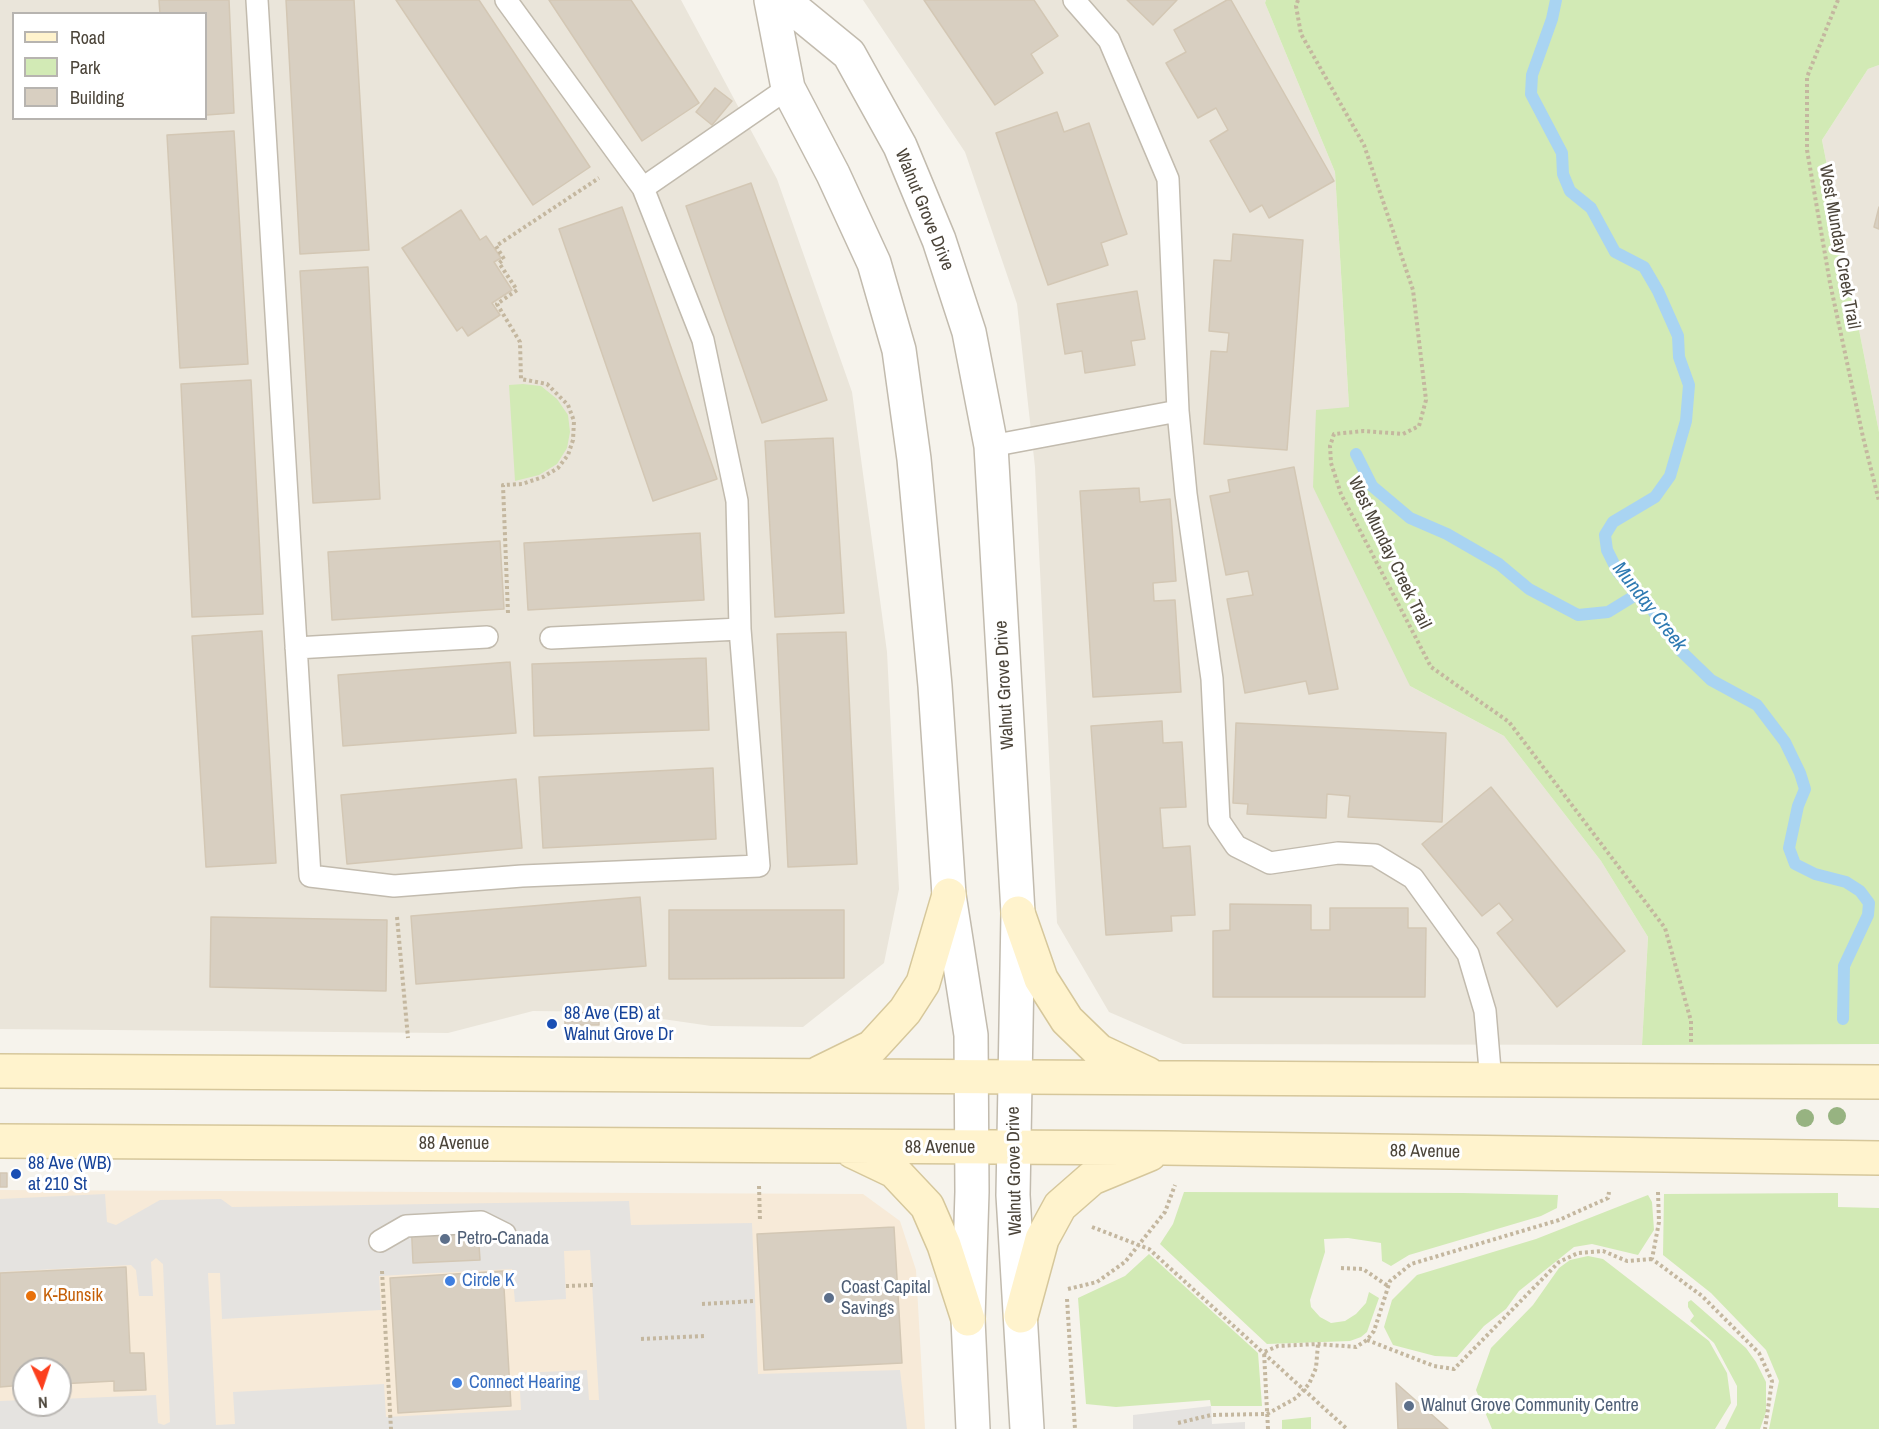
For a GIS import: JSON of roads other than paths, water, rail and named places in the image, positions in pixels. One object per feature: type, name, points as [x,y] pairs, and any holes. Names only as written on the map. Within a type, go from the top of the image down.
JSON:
[{"type":"main road","points":[[813,1076],[872,1047],[904,1011],[923,983],[949,895]]},
{"type":"main road","points":[[1018,913],[1041,979],[1067,1020],[1099,1051],[1157,1079]]},
{"type":"main road","points":[[0,1071],[1491,1082],[1879,1082]]},
{"type":"main road","name":"88 Avenue","points":[[0,1141],[845,1148],[1164,1148],[1879,1158]]},
{"type":"main road","points":[[845,1148],[894,1171],[927,1206],[944,1245],[968,1319]]},
{"type":"main road","points":[[1021,1316],[1042,1239],[1059,1206],[1092,1178],[1164,1148]]},
{"type":"street","points":[[771,0],[788,88],[833,174],[874,263],[899,350],[914,459],[935,686],[949,895],[971,1035],[973,1078],[968,1319],[973,1429]]},
{"type":"street","name":"Walnut Grove Drive","points":[[783,0],[849,54],[900,146],[939,240],[969,332],[991,446],[1018,913],[1013,1195],[1027,1429]]},
{"type":"lane","points":[[257,0],[310,876],[394,886],[522,876],[759,866],[740,629],[737,501],[703,340],[643,188],[626,161],[506,0]]},
{"type":"lane","points":[[1074,0],[1109,40],[1168,179],[1178,411],[1186,494],[1212,679],[1219,821],[1236,846],[1270,863],[1338,853],[1375,855],[1413,878],[1468,954],[1485,1011],[1491,1082]]},
{"type":"lane","points":[[643,188],[788,88]]},
{"type":"lane","points":[[991,446],[1178,411]]},
{"type":"lane","points":[[550,638],[740,629]]},
{"type":"lane","points":[[296,648],[487,637]]},
{"type":"lane","points":[[380,1241],[406,1226],[481,1222],[505,1234]]},
{"type":"waterway","name":"Munday Creek","points":[[1556,0],[1552,19],[1532,75],[1531,94],[1562,153],[1563,174],[1570,191],[1591,208],[1615,252],[1644,267],[1658,291],[1678,336],[1679,357],[1689,385],[1686,421],[1670,476],[1655,497],[1613,522],[1605,535],[1607,550],[1618,572],[1647,602],[1680,650],[1711,680],[1757,705],[1785,742],[1805,789],[1798,806],[1789,848],[1795,864],[1815,874],[1846,882],[1860,891],[1869,903],[1868,915],[1844,966],[1843,1019]]},
{"type":"waterway","points":[[1356,454],[1372,486],[1410,518],[1447,534],[1499,564],[1529,589],[1578,615],[1608,612],[1639,593]]},
{"type":"place","name":"88 Ave (EB) at Walnut Grove Dr","points":[[552,1024]]},
{"type":"place","name":"88 Ave (WB) at 210 St","points":[[16,1174]]},
{"type":"place","name":"Petro-Canada","points":[[445,1239]]},
{"type":"place","name":"Circle K","points":[[450,1281]]},
{"type":"place","name":"K-Bunsik","points":[[31,1296]]},
{"type":"place","name":"Coast Capital Savings","points":[[829,1298]]},
{"type":"place","name":"Connect Hearing","points":[[457,1383]]},
{"type":"place","name":"Walnut Grove Community Centre","points":[[1409,1406]]}]
